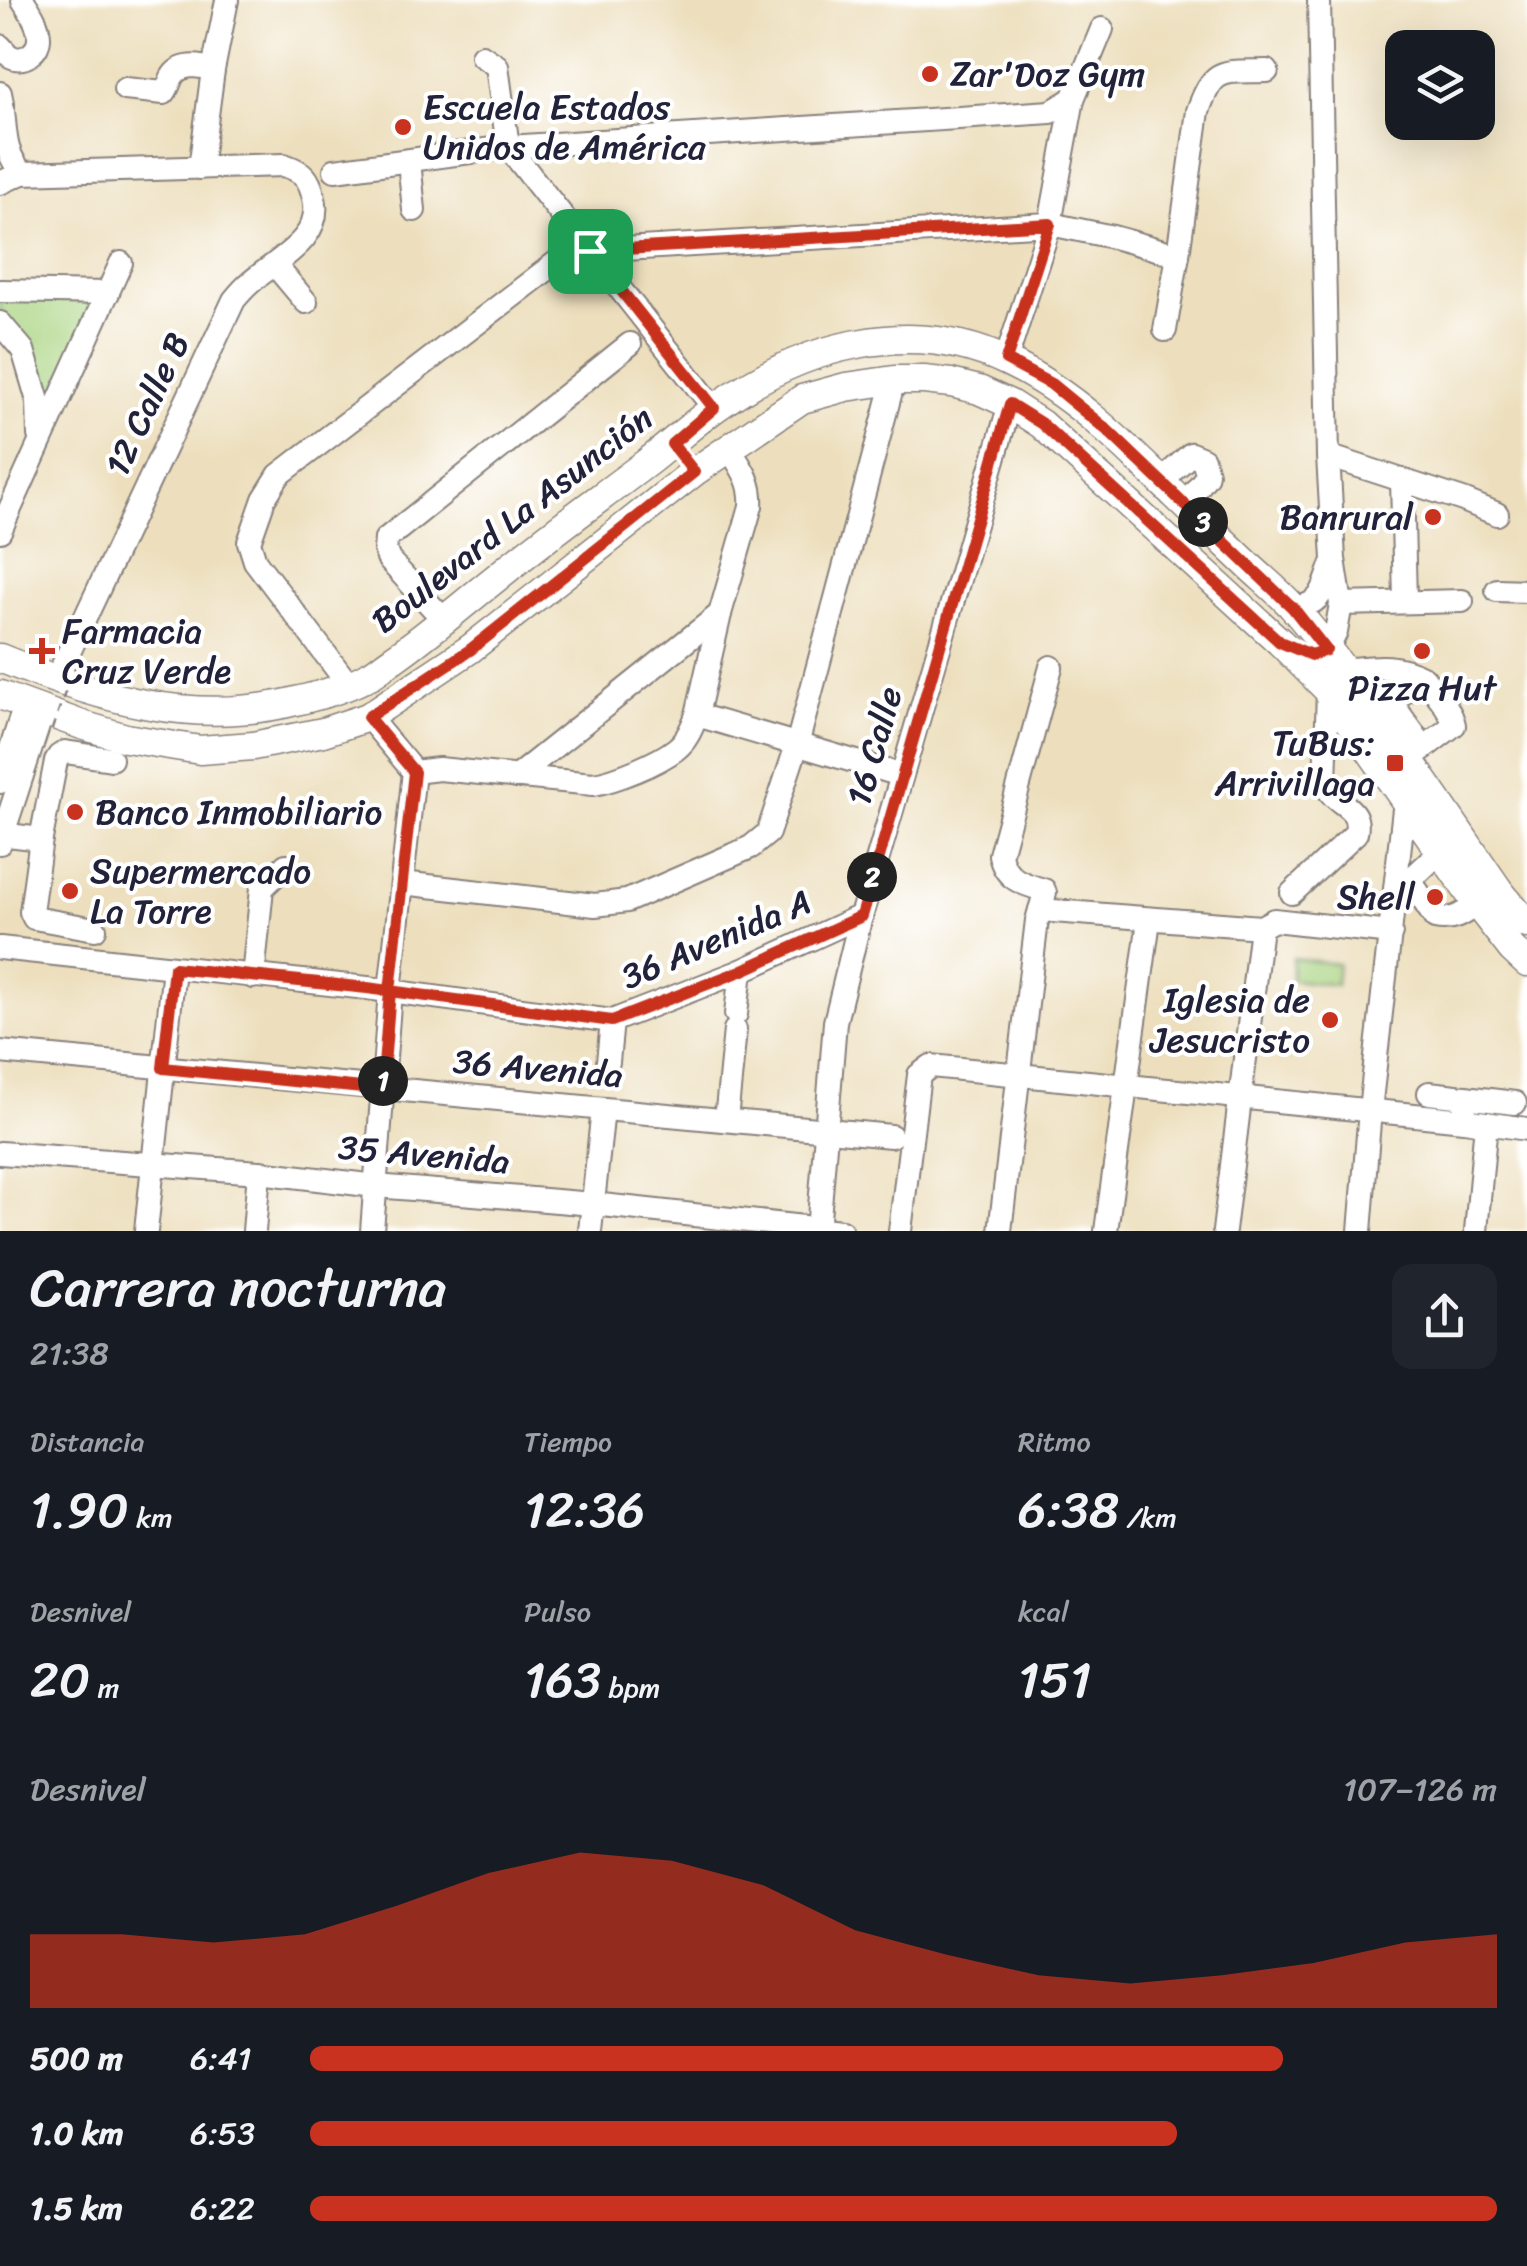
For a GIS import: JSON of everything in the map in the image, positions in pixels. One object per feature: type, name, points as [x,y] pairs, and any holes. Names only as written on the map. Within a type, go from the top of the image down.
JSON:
[{"type":"main road","name":"Boulevard La Asunción","points":[[4,660],[65,675],[94,693],[136,704],[202,713],[300,700],[371,674],[413,646],[503,571],[714,408],[786,366],[828,350],[874,340],[923,339],[962,345],[1006,360],[1051,384],[1106,429],[1293,608],[1405,800],[1478,904],[1527,963]]},
{"type":"main road","points":[[950,383],[962,345]]},
{"type":"main road","name":"Boulevard La Asunción","points":[[30,710],[126,738],[200,750],[303,737],[368,717],[470,650],[694,472],[802,399],[894,380],[950,383],[979,390],[1042,424],[1280,642],[1311,655],[1383,708],[1416,754],[1500,892],[1527,924]]},
{"type":"main road","points":[[1080,458],[1106,429]]},
{"type":"main road","points":[[672,444],[694,472]]},
{"type":"main road","points":[[503,571],[528,604]]},
{"type":"main road","points":[[4,660],[40,686],[45,697],[30,710]]},
{"type":"main road","points":[[382,666],[404,694]]},
{"type":"street","points":[[0,46],[12,58],[22,59],[38,46],[40,36],[23,0]]},
{"type":"street","points":[[0,184],[22,173],[200,168],[227,0]]},
{"type":"street","points":[[1292,893],[1358,827],[1354,812],[1334,798],[1326,783],[1340,604],[1328,456],[1319,0]]},
{"type":"street","points":[[1006,360],[1050,224],[1073,99],[1102,29]]},
{"type":"street","points":[[482,56],[497,66],[508,148],[714,408]]},
{"type":"street","points":[[125,88],[164,93],[179,70],[201,66],[213,70]]},
{"type":"street","points":[[1165,330],[1198,112],[1208,85],[1226,72],[1267,71]]},
{"type":"street","points":[[0,93],[3,154],[22,173]]},
{"type":"street","points":[[335,170],[508,148],[1051,112],[1073,99]]},
{"type":"street","points":[[410,161],[414,210]]},
{"type":"street","name":"12 Calle B","points":[[65,675],[234,300],[301,242],[314,220],[316,206],[310,179],[300,170],[284,165],[200,168]]},
{"type":"street","points":[[590,251],[1050,224],[1178,255]]},
{"type":"street","points":[[348,684],[255,560],[249,542],[264,499],[279,475],[562,258]]},
{"type":"street","points":[[0,531],[122,263]]},
{"type":"street","points":[[274,264],[306,302]]},
{"type":"street","points":[[0,291],[108,293]]},
{"type":"street","points":[[0,323],[23,350],[38,401],[39,444]]},
{"type":"street","points":[[444,620],[389,560],[386,539],[630,344]]},
{"type":"street","points":[[402,883],[595,905],[627,900],[760,842],[768,834],[797,745],[894,380]]},
{"type":"street","name":"16 Calle","points":[[826,1230],[827,1129],[835,1022],[901,775],[1010,404]]},
{"type":"street","points":[[414,772],[439,769],[576,784],[612,781],[677,748],[695,721],[752,496],[748,478],[729,448]]},
{"type":"street","points":[[1162,481],[1190,454],[1202,459],[1206,477],[1185,504]]},
{"type":"street","points":[[1328,456],[1497,514]]},
{"type":"street","points":[[1402,480],[1404,601]]},
{"type":"street","points":[[1293,608],[1319,598],[1334,559]]},
{"type":"street","points":[[1496,590],[1527,590]]},
{"type":"street","points":[[1340,604],[1462,601]]},
{"type":"street","points":[[516,776],[720,614]]},
{"type":"street","points":[[1332,670],[1391,666],[1424,678],[1455,721],[1416,754]]},
{"type":"street","points":[[1000,1231],[1044,890],[1007,874],[1000,855],[1051,667]]},
{"type":"street","points":[[1383,708],[1424,678]]},
{"type":"street","points":[[0,782],[30,710]]},
{"type":"street","points":[[30,710],[1,837],[41,840]]},
{"type":"street","points":[[368,717],[414,772],[390,991],[372,1231]]},
{"type":"street","points":[[695,721],[901,775]]},
{"type":"street","points":[[95,929],[34,918],[31,912],[56,761],[66,752],[111,760]]},
{"type":"street","points":[[1360,1231],[1391,933],[1404,879],[1405,800]]},
{"type":"street","points":[[1404,879],[1442,851]]},
{"type":"street","points":[[252,977],[262,888],[286,866]]},
{"type":"street","points":[[1404,879],[1435,918],[1455,919],[1478,904]]},
{"type":"street","points":[[1040,910],[1261,927],[1274,920],[1391,933]]},
{"type":"street","name":"36 Avenida A","points":[[0,948],[390,991],[612,1021],[741,971],[862,916]]},
{"type":"street","points":[[1106,1231],[1149,920]]},
{"type":"street","points":[[1224,1231],[1261,927]]},
{"type":"street","points":[[146,1231],[174,968]]},
{"type":"street","points":[[726,1120],[741,971]]},
{"type":"street","points":[[608,1062],[612,1021]]},
{"type":"street","name":"36 Avenida","points":[[0,1052],[892,1136]]},
{"type":"street","points":[[900,1231],[919,1075],[926,1067],[935,1065],[1370,1110],[1472,1113],[1515,1104]]},
{"type":"street","points":[[1430,1092],[1472,1113],[1527,1129]]},
{"type":"street","points":[[590,1231],[603,1108]]},
{"type":"street","points":[[1472,1113],[1476,1231]]},
{"type":"street","name":"35 Avenida","points":[[0,1152],[259,1172],[826,1230]]},
{"type":"street","points":[[254,1231],[259,1172]]},
{"type":"path","points":[[30,710],[65,675]]},
{"type":"green space","points":[[0,295],[100,298],[42,422],[0,315]]},
{"type":"green space","points":[[1293,958],[1338,964],[1336,985],[1291,980]]},
{"type":"place","name":"Zar'Doz Gym","points":[[930,74]]},
{"type":"place","name":"Escuela Estados Unidos de América","points":[[403,127]]},
{"type":"place","name":"Banrural","points":[[1433,517]]},
{"type":"place","name":"Farmacia Cruz Verde","points":[[42,651]]},
{"type":"place","name":"Pizza Hut","points":[[1422,651]]},
{"type":"place","name":"TuBus: Arrivillaga","points":[[1395,763]]},
{"type":"place","name":"Banco Inmobiliario","points":[[75,812]]},
{"type":"place","name":"Supermercado La Torre","points":[[70,891]]},
{"type":"place","name":"Shell","points":[[1435,897]]},
{"type":"place","name":"Iglesia de Jesucristo","points":[[1330,1020]]},
{"type":"route","points":[[590,251],[714,408],[672,444],[694,472],[470,650],[368,717],[414,772],[390,991],[382,1090],[163,1068],[174,968],[367,988],[390,991],[612,1021],[741,971],[862,916],[1010,404],[1042,424],[1280,642],[1311,655],[1326,650],[1293,608],[1106,429],[1051,384],[1006,360],[1050,224],[590,251]]}]
